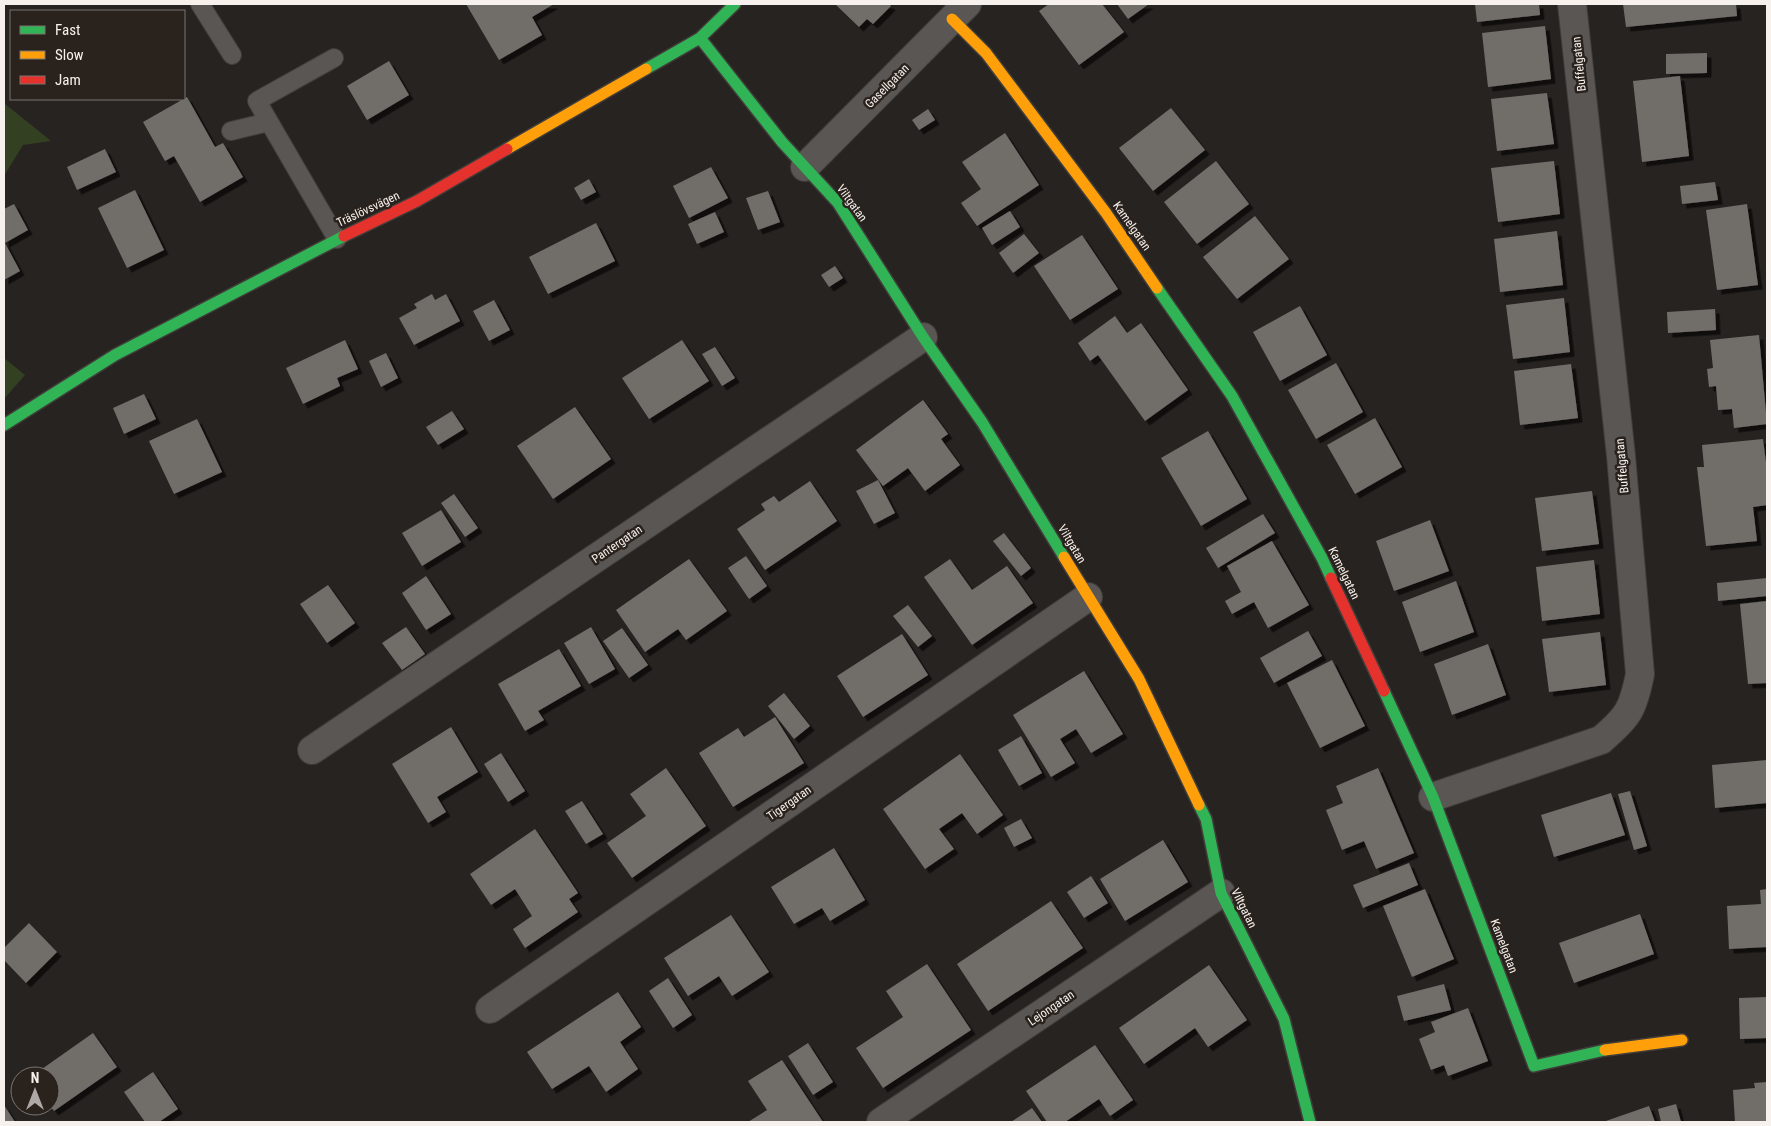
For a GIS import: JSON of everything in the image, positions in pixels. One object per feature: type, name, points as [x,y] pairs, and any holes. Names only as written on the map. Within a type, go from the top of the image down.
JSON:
[{"type":"street","name":"Träslövsvägen","points":[[4,425],[115,355],[337,239],[416,201],[700,38],[735,4]]},
{"type":"street","name":"Buffelgatan","points":[[1433,796],[1601,740],[1621,723],[1635,700],[1640,674],[1621,456],[1572,4]]},
{"type":"street","name":"Kamelgatan","points":[[960,12],[986,53],[1106,213],[1232,396],[1322,558],[1433,796],[1534,1066],[1601,1051],[1682,1040]]},
{"type":"street","name":"Gasellgatan","points":[[805,167],[960,12]]},
{"type":"street","name":"Viltgatan","points":[[700,38],[776,135],[838,203],[923,338],[982,422],[1139,680],[1206,819],[1221,893],[1284,1019],[1310,1122]]},
{"type":"street","name":"Pantergatan","points":[[312,750],[923,338]]},
{"type":"street","name":"Tigergatan","points":[[490,1009],[1088,597]]},
{"type":"street","name":"Lejongatan","points":[[881,1122],[1221,893]]},
{"type":"lane","points":[[200,4],[232,55]]},
{"type":"lane","points":[[334,58],[256,101],[337,239]]},
{"type":"lane","points":[[231,132],[269,122]]},
{"type":"green space","points":[[4,103],[51,141],[23,145],[4,176]]},
{"type":"green space","points":[[4,358],[25,375],[4,399]]},
{"type":"building","points":[[466,4],[554,4],[532,17],[542,35],[499,60]]},
{"type":"building","points":[[835,4],[889,4],[891,6],[873,24],[867,19],[859,27]]},
{"type":"building","points":[[1049,4],[1102,4],[1124,32],[1079,65],[1039,11]]},
{"type":"building","points":[[1117,4],[1149,4],[1128,19]]},
{"type":"building","points":[[1475,4],[1539,4],[1540,15],[1477,22]]},
{"type":"building","points":[[1623,4],[1736,4],[1737,16],[1626,27]]},
{"type":"building","points":[[1545,26],[1551,79],[1488,87],[1482,33]]},
{"type":"building","points":[[1707,53],[1707,73],[1666,74],[1666,54]]},
{"type":"building","points":[[389,61],[409,95],[367,120],[347,86]]},
{"type":"building","points":[[1680,76],[1689,156],[1642,162],[1633,81]]},
{"type":"building","points":[[1547,93],[1554,144],[1497,151],[1491,99]]},
{"type":"building","points":[[187,97],[215,147],[223,143],[243,177],[200,202],[174,156],[165,161],[143,122],[182,100],[185,100]]},
{"type":"building","points":[[1171,108],[1205,150],[1153,191],[1119,148]]},
{"type":"building","points":[[928,109],[935,120],[919,130],[912,120]]},
{"type":"building","points":[[1005,133],[1039,185],[977,226],[961,203],[981,189],[962,162]]},
{"type":"building","points":[[105,149],[116,172],[77,190],[67,167]]},
{"type":"building","points":[[1216,161],[1249,204],[1197,244],[1164,202]]},
{"type":"building","points":[[1554,161],[1560,214],[1498,222],[1491,168]]},
{"type":"building","points":[[711,167],[728,198],[689,218],[673,186]]},
{"type":"building","points":[[589,179],[596,192],[581,200],[574,188]]},
{"type":"building","points":[[1715,182],[1718,200],[1682,204],[1680,186]]},
{"type":"building","points":[[135,190],[164,250],[127,268],[98,208]]},
{"type":"building","points":[[768,191],[780,222],[758,230],[746,198]]},
{"type":"building","points":[[14,204],[28,230],[5,243],[20,271],[4,280],[4,209]]},
{"type":"building","points":[[1747,204],[1758,285],[1717,290],[1706,210]]},
{"type":"building","points":[[1010,211],[1020,227],[992,245],[982,228]]},
{"type":"building","points":[[715,212],[724,232],[697,244],[688,224]]},
{"type":"building","points":[[1255,216],[1289,259],[1237,299],[1203,257]]},
{"type":"building","points":[[596,223],[615,261],[548,294],[529,257]]},
{"type":"building","points":[[1557,231],[1563,285],[1500,292],[1494,239]]},
{"type":"building","points":[[1024,234],[1039,253],[1013,273],[999,253]]},
{"type":"building","points":[[1082,235],[1118,289],[1070,320],[1034,266]]},
{"type":"building","points":[[835,266],[843,278],[829,287],[821,275]]},
{"type":"building","points":[[432,294],[435,300],[446,294],[460,321],[414,345],[399,318],[417,308],[414,304]]},
{"type":"building","points":[[1564,298],[1570,352],[1513,359],[1506,305]]},
{"type":"building","points":[[494,300],[510,330],[489,341],[473,311]]},
{"type":"building","points":[[1300,306],[1327,355],[1280,381],[1253,332]]},
{"type":"building","points":[[1715,309],[1716,330],[1668,333],[1667,312]]},
{"type":"building","points":[[1115,316],[1127,333],[1141,323],[1188,390],[1145,421],[1098,355],[1090,361],[1078,343]]},
{"type":"building","points":[[1759,335],[1767,424],[1734,428],[1732,409],[1718,410],[1716,386],[1709,387],[1707,369],[1713,368],[1710,340]]},
{"type":"building","points":[[345,340],[358,369],[337,378],[340,386],[303,404],[286,368]]},
{"type":"building","points":[[682,340],[709,381],[649,419],[622,378]]},
{"type":"building","points":[[715,347],[735,378],[722,386],[702,354]]},
{"type":"building","points":[[386,353],[398,378],[381,387],[369,361]]},
{"type":"building","points":[[1336,363],[1363,412],[1316,439],[1288,390]]},
{"type":"building","points":[[1571,364],[1578,418],[1520,425],[1514,371]]},
{"type":"building","points":[[144,394],[156,419],[124,434],[113,408]]},
{"type":"building","points":[[923,400],[948,434],[941,439],[960,465],[925,491],[908,468],[883,486],[856,450]]},
{"type":"building","points":[[575,407],[611,459],[553,499],[517,446]]},
{"type":"building","points":[[452,411],[464,429],[438,445],[426,427]]},
{"type":"building","points":[[1375,418],[1402,467],[1355,494],[1327,445]]},
{"type":"building","points":[[197,419],[222,472],[174,494],[149,441]]},
{"type":"building","points":[[1208,431],[1247,499],[1201,526],[1161,458]]},
{"type":"building","points":[[1763,439],[1767,471],[1767,505],[1753,507],[1757,541],[1706,546],[1697,467],[1704,467],[1702,445]]},
{"type":"building","points":[[878,480],[895,513],[874,524],[856,491]]},
{"type":"building","points":[[810,481],[837,521],[765,570],[737,529],[765,510],[761,504],[774,496],[779,502]]},
{"type":"building","points":[[1592,491],[1599,544],[1542,551],[1535,498]]},
{"type":"building","points":[[454,494],[478,528],[465,537],[441,503]]},
{"type":"building","points":[[441,510],[461,542],[422,566],[402,533]]},
{"type":"building","points":[[1263,514],[1275,533],[1218,568],[1206,548]]},
{"type":"building","points":[[1430,520],[1449,571],[1394,591],[1376,541]]},
{"type":"building","points":[[1004,533],[1031,568],[1021,576],[993,541]]},
{"type":"building","points":[[1272,541],[1309,605],[1268,628],[1254,602],[1232,614],[1225,601],[1241,592],[1227,566]]},
{"type":"building","points":[[746,556],[767,586],[749,599],[728,568]]},
{"type":"building","points":[[689,559],[727,611],[686,640],[678,629],[645,652],[616,610]]},
{"type":"building","points":[[950,559],[972,590],[1007,566],[1033,603],[972,645],[924,577]]},
{"type":"building","points":[[1594,560],[1600,614],[1542,621],[1536,567]]},
{"type":"building","points":[[426,576],[451,614],[426,630],[402,593]]},
{"type":"building","points":[[1767,578],[1767,596],[1718,601],[1717,583]]},
{"type":"building","points":[[1456,581],[1474,632],[1420,652],[1402,602]]},
{"type":"building","points":[[328,585],[355,623],[327,643],[300,604]]},
{"type":"building","points":[[1767,601],[1767,683],[1748,684],[1740,604]]},
{"type":"building","points":[[908,605],[932,636],[918,647],[893,616]]},
{"type":"building","points":[[406,627],[425,654],[402,670],[382,643]]},
{"type":"building","points":[[591,627],[615,669],[589,684],[564,643]]},
{"type":"building","points":[[622,628],[648,665],[629,678],[603,641]]},
{"type":"building","points":[[1308,631],[1322,656],[1274,683],[1260,658]]},
{"type":"building","points":[[1600,632],[1606,685],[1549,692],[1542,639]]},
{"type":"building","points":[[902,634],[928,675],[863,717],[837,676]]},
{"type":"building","points":[[1488,644],[1506,695],[1452,715],[1434,664]]},
{"type":"building","points":[[559,649],[581,686],[538,711],[544,720],[525,731],[498,684]]},
{"type":"building","points":[[1332,660],[1365,726],[1320,748],[1287,683]]},
{"type":"building","points":[[1084,671],[1123,734],[1091,753],[1076,729],[1060,739],[1075,763],[1051,777],[1013,715]]},
{"type":"building","points":[[784,693],[810,726],[794,739],[768,706]]},
{"type":"building","points":[[775,717],[804,763],[733,807],[699,753],[738,728],[744,737]]},
{"type":"building","points":[[451,727],[478,772],[437,797],[446,812],[428,823],[392,764]]},
{"type":"building","points":[[1021,736],[1042,773],[1019,786],[998,750]]},
{"type":"building","points":[[501,753],[525,791],[508,802],[484,764]]},
{"type":"building","points":[[960,754],[1003,815],[977,834],[962,813],[939,829],[954,849],[925,869],[883,809]]},
{"type":"building","points":[[1767,760],[1767,803],[1715,808],[1712,765]]},
{"type":"building","points":[[666,768],[706,826],[632,878],[607,843],[646,816],[630,794]]},
{"type":"building","points":[[1378,768],[1414,853],[1376,869],[1364,841],[1342,850],[1326,810],[1343,803],[1336,786]]},
{"type":"building","points":[[1630,791],[1647,846],[1634,850],[1618,794]]},
{"type":"building","points":[[1611,793],[1625,835],[1554,857],[1541,815]]},
{"type":"building","points":[[582,801],[603,834],[586,844],[565,811]]},
{"type":"building","points":[[1021,819],[1032,838],[1014,847],[1004,828]]},
{"type":"building","points":[[535,829],[578,893],[569,899],[578,912],[525,948],[513,929],[532,916],[515,889],[491,905],[470,874]]},
{"type":"building","points":[[1163,840],[1188,882],[1125,921],[1100,879]]},
{"type":"building","points":[[834,848],[865,900],[830,921],[822,908],[794,924],[771,887]]},
{"type":"building","points":[[1409,863],[1418,885],[1363,908],[1353,885]]},
{"type":"building","points":[[1091,876],[1108,903],[1084,918],[1067,892]]},
{"type":"building","points":[[1425,889],[1454,959],[1412,977],[1383,906]]},
{"type":"building","points":[[1767,889],[1767,947],[1729,949],[1727,906],[1761,904],[1760,890]]},
{"type":"building","points":[[1051,901],[1083,948],[988,1011],[957,964]]},
{"type":"building","points":[[1640,914],[1654,954],[1574,983],[1559,943]]},
{"type":"building","points":[[731,915],[769,972],[732,996],[719,976],[688,996],[664,958]]},
{"type":"building","points":[[29,923],[57,952],[26,983],[4,960],[4,948]]},
{"type":"building","points":[[927,964],[971,1030],[883,1088],[856,1048],[903,1017],[886,991]]},
{"type":"building","points":[[1209,965],[1247,1020],[1208,1047],[1195,1028],[1144,1064],[1119,1028]]},
{"type":"building","points":[[668,978],[692,1015],[673,1028],[649,991]]},
{"type":"building","points":[[1444,984],[1451,1010],[1404,1021],[1397,996]]},
{"type":"building","points":[[618,992],[641,1027],[620,1042],[638,1069],[606,1092],[589,1066],[552,1089],[527,1052]]},
{"type":"building","points":[[1767,997],[1767,1038],[1740,1039],[1739,998]]},
{"type":"building","points":[[1468,1008],[1488,1061],[1448,1076],[1444,1065],[1431,1070],[1419,1039],[1435,1032],[1431,1022]]},
{"type":"building","points":[[93,1033],[117,1067],[60,1107],[60,1066],[46,1066]]},
{"type":"building","points":[[808,1043],[833,1082],[813,1095],[788,1056]]},
{"type":"building","points":[[1095,1045],[1133,1100],[1110,1116],[1099,1099],[1065,1122],[1047,1122],[1026,1091]]},
{"type":"building","points":[[782,1060],[823,1122],[748,1122],[767,1110],[748,1081]]},
{"type":"building","points":[[153,1072],[178,1109],[159,1122],[145,1122],[124,1092]]},
{"type":"building","points":[[1767,1082],[1767,1122],[1735,1122],[1733,1090],[1755,1088],[1754,1083]]},
{"type":"building","points":[[1676,1104],[1681,1122],[1661,1122],[1658,1109]]},
{"type":"building","points":[[4,1105],[15,1122],[4,1122]]},
{"type":"building","points":[[1649,1106],[1655,1122],[1603,1122]]},
{"type":"building","points":[[1032,1108],[1042,1122],[1011,1122]]},
{"type":"traffic: fast","points":[[646,69],[700,38],[735,4]]},
{"type":"traffic: fast","points":[[700,38],[782,142],[838,203],[923,337],[982,422],[1064,557]]},
{"type":"traffic: fast","points":[[4,425],[115,355],[344,236]]},
{"type":"traffic: fast","points":[[1157,288],[1232,396],[1322,558],[1331,578]]},
{"type":"traffic: fast","points":[[1384,691],[1433,797],[1534,1066],[1605,1050]]},
{"type":"traffic: fast","points":[[1199,805],[1206,819],[1221,893],[1284,1019],[1310,1122]]},
{"type":"traffic: slow","points":[[952,19],[986,53],[1106,213],[1157,288]]},
{"type":"traffic: slow","points":[[507,149],[646,69]]},
{"type":"traffic: slow","points":[[1064,557],[1139,679],[1199,805]]},
{"type":"traffic: slow","points":[[1605,1050],[1682,1040]]},
{"type":"traffic: jam","points":[[344,236],[417,201],[507,149]]},
{"type":"traffic: jam","points":[[1331,578],[1384,691]]}]
